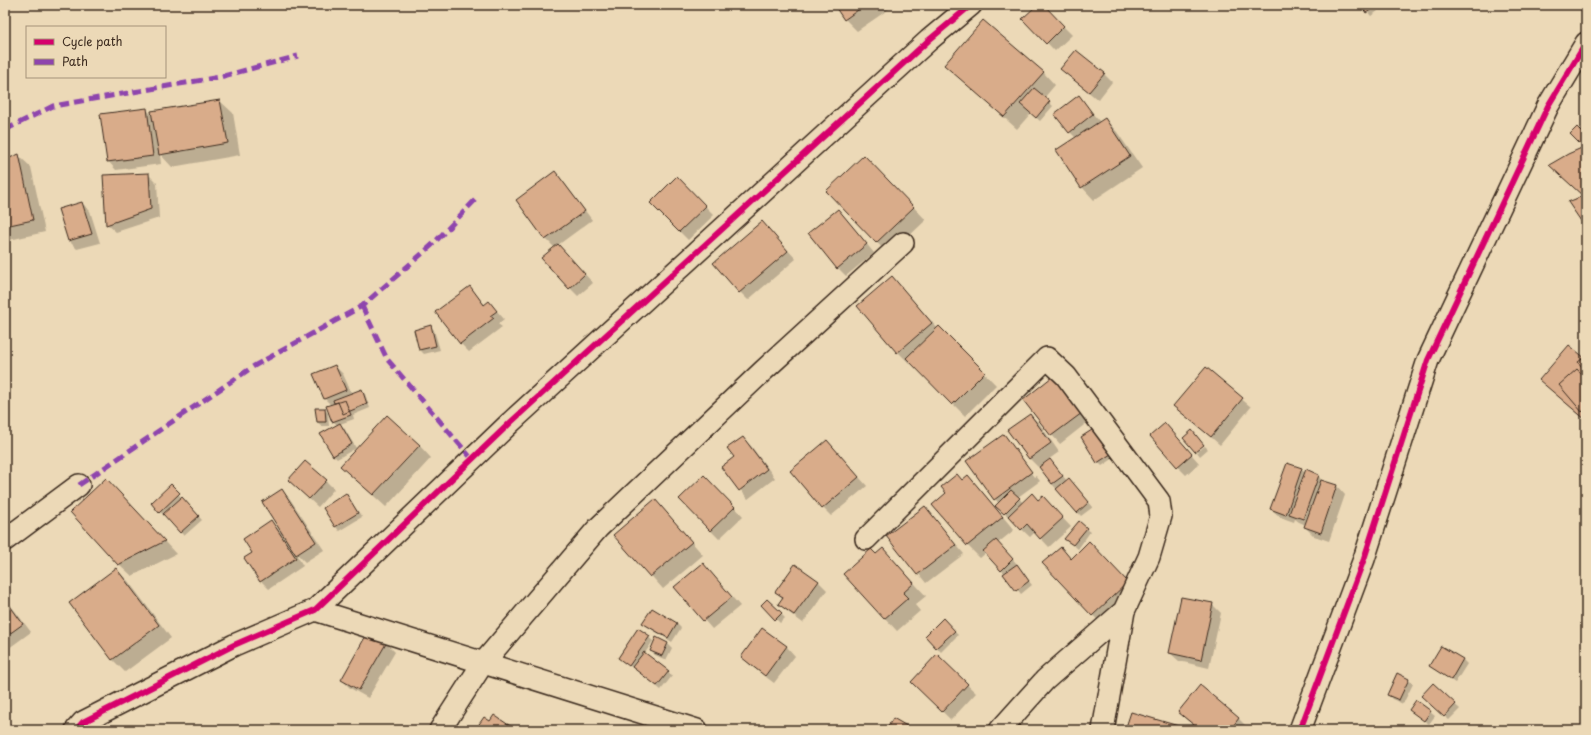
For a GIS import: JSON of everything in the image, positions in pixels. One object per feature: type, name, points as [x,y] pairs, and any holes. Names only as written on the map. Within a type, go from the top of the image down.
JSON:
[{"type":"street","points":[[84,727],[234,645],[315,610],[511,422],[918,50],[971,5]]},
{"type":"street","points":[[1300,730],[1364,559],[1428,360],[1548,106],[1586,43]]},
{"type":"street","points":[[440,730],[483,663],[598,528],[763,371],[903,243]]},
{"type":"street","points":[[866,539],[1047,358],[1066,376],[1158,501],[1160,516],[1149,557],[1124,611],[1103,730]]},
{"type":"street","points":[[5,540],[79,486]]},
{"type":"street","points":[[315,610],[483,663],[643,722],[697,730]]},
{"type":"street","points":[[1000,730],[1045,680],[1124,611]]},
{"type":"building","points":[[834,5],[865,5],[844,20]]},
{"type":"building","points":[[1037,5],[1044,5],[1064,26],[1046,44],[1022,19]]},
{"type":"building","points":[[1361,5],[1374,5],[1375,7],[1366,13]]},
{"type":"building","points":[[983,20],[1044,72],[1004,117],[944,65]]},
{"type":"building","points":[[1076,50],[1105,73],[1089,92],[1060,69]]},
{"type":"building","points":[[1034,88],[1050,101],[1036,118],[1020,104]]},
{"type":"building","points":[[1079,95],[1093,114],[1069,133],[1054,114]]},
{"type":"building","points":[[220,100],[228,143],[159,155],[151,111]]},
{"type":"building","points":[[147,108],[153,156],[107,162],[100,114]]},
{"type":"building","points":[[1105,118],[1130,156],[1081,188],[1056,150]]},
{"type":"building","points":[[1577,127],[1586,136],[1586,142],[1582,146],[1570,134]]},
{"type":"building","points":[[1586,146],[1586,222],[1583,224],[1568,202],[1583,196],[1549,165]]},
{"type":"building","points":[[19,154],[33,220],[5,226],[5,160]]},
{"type":"building","points":[[864,155],[914,207],[876,243],[826,191]]},
{"type":"building","points":[[555,171],[585,211],[545,240],[516,200]]},
{"type":"building","points":[[149,173],[151,209],[106,225],[103,175]]},
{"type":"building","points":[[677,176],[706,206],[679,232],[650,203]]},
{"type":"building","points":[[82,202],[92,234],[68,241],[58,209]]},
{"type":"building","points":[[838,209],[867,244],[837,269],[808,233]]},
{"type":"building","points":[[762,221],[788,251],[739,293],[713,263]]},
{"type":"building","points":[[558,244],[585,274],[569,289],[541,258]]},
{"type":"building","points":[[892,276],[932,323],[897,353],[857,306]]},
{"type":"building","points":[[470,286],[484,305],[489,301],[497,311],[490,316],[494,318],[460,344],[435,312]]},
{"type":"building","points":[[431,325],[436,346],[419,350],[414,330]]},
{"type":"building","points":[[939,326],[985,372],[952,405],[906,358]]},
{"type":"building","points":[[1569,345],[1586,359],[1586,420],[1539,380]]},
{"type":"building","points":[[1586,356],[1586,372],[1578,362]]},
{"type":"building","points":[[335,365],[346,390],[324,399],[313,374]]},
{"type":"building","points":[[1206,367],[1243,398],[1211,437],[1173,406]]},
{"type":"building","points":[[1577,369],[1586,379],[1586,408],[1582,412],[1559,385]]},
{"type":"building","points":[[1057,373],[1086,410],[1051,436],[1023,400]]},
{"type":"building","points":[[362,389],[367,404],[343,414],[338,402],[334,403],[333,400]]},
{"type":"building","points":[[345,400],[351,415],[332,422],[326,406]]},
{"type":"building","points":[[315,408],[325,408],[326,422],[317,422]]},
{"type":"building","points":[[1030,414],[1051,443],[1029,459],[1007,430]]},
{"type":"building","points":[[387,415],[420,445],[373,495],[340,466]]},
{"type":"building","points":[[340,423],[352,444],[333,456],[320,434]]},
{"type":"building","points":[[1165,423],[1192,454],[1177,467],[1150,436]]},
{"type":"building","points":[[1095,428],[1111,454],[1097,463],[1081,437]]},
{"type":"building","points":[[1192,430],[1204,445],[1195,452],[1183,438]]},
{"type":"building","points":[[1004,434],[1032,472],[994,500],[966,461]]},
{"type":"building","points":[[743,437],[767,469],[739,491],[721,467],[734,457],[727,448]]},
{"type":"building","points":[[827,440],[859,477],[822,509],[790,471]]},
{"type":"building","points":[[1050,459],[1063,476],[1052,484],[1039,467]]},
{"type":"building","points":[[305,461],[327,480],[309,499],[288,480]]},
{"type":"building","points":[[1287,463],[1302,468],[1286,515],[1270,509]]},
{"type":"building","points":[[1306,469],[1319,475],[1303,519],[1289,514]]},
{"type":"building","points":[[957,474],[962,480],[968,475],[1003,517],[967,546],[932,505],[946,493],[941,487]]},
{"type":"building","points":[[704,475],[735,507],[710,531],[679,499]]},
{"type":"building","points":[[106,478],[165,541],[118,565],[70,512]]},
{"type":"building","points":[[1069,478],[1089,502],[1077,513],[1056,489]]},
{"type":"building","points":[[1321,480],[1337,485],[1321,533],[1304,527]]},
{"type":"building","points":[[171,484],[180,493],[159,513],[151,503]]},
{"type":"building","points":[[282,489],[316,542],[296,555],[262,502]]},
{"type":"building","points":[[1011,490],[1020,498],[1004,514],[995,506]]},
{"type":"building","points":[[346,493],[358,513],[335,527],[323,508]]},
{"type":"building","points":[[1032,493],[1038,500],[1043,496],[1063,518],[1040,539],[1027,524],[1021,530],[1008,516]]},
{"type":"building","points":[[182,497],[199,516],[180,533],[163,514]]},
{"type":"building","points":[[655,499],[692,542],[650,577],[613,535]]},
{"type":"building","points":[[925,506],[956,545],[917,575],[886,536]]},
{"type":"building","points":[[271,520],[296,558],[260,582],[244,558],[252,553],[243,539]]},
{"type":"building","points":[[1079,521],[1087,528],[1073,545],[1064,539]]},
{"type":"building","points":[[996,540],[1013,559],[1001,571],[983,551]]},
{"type":"building","points":[[1089,541],[1128,582],[1092,616],[1042,563],[1061,547],[1071,559]]},
{"type":"building","points":[[883,548],[914,583],[903,593],[908,598],[884,619],[843,574],[871,549],[876,554]]},
{"type":"building","points":[[703,563],[732,597],[703,621],[674,587]]},
{"type":"building","points":[[795,564],[819,581],[794,615],[778,604],[783,597],[775,592]]},
{"type":"building","points":[[1017,564],[1029,581],[1016,591],[1003,574]]},
{"type":"building","points":[[116,568],[159,625],[112,660],[69,603]]},
{"type":"building","points":[[1181,597],[1213,603],[1201,660],[1169,653]]},
{"type":"building","points":[[5,599],[23,624],[5,637]]},
{"type":"building","points":[[767,599],[782,613],[775,620],[761,605]]},
{"type":"building","points":[[652,608],[677,623],[668,638],[642,623]]},
{"type":"building","points":[[943,618],[955,631],[936,648],[925,636]]},
{"type":"building","points":[[638,628],[650,636],[629,666],[618,658]]},
{"type":"building","points":[[762,628],[787,646],[765,676],[741,657]]},
{"type":"building","points":[[368,632],[387,642],[359,690],[341,680]]},
{"type":"building","points":[[656,637],[668,643],[662,656],[650,651]]},
{"type":"building","points":[[1441,646],[1463,659],[1451,680],[1429,666]]},
{"type":"building","points":[[644,652],[669,671],[657,686],[632,667]]},
{"type":"building","points":[[937,654],[968,684],[942,712],[911,682]]},
{"type":"building","points":[[1397,673],[1409,679],[1399,700],[1387,695]]},
{"type":"building","points":[[1433,683],[1456,704],[1444,717],[1421,696]]},
{"type":"building","points":[[1200,685],[1239,718],[1230,730],[1200,730],[1178,712]]},
{"type":"building","points":[[1416,700],[1431,711],[1424,721],[1409,710]]},
{"type":"building","points":[[1131,712],[1182,727],[1181,730],[1125,730]]},
{"type":"building","points":[[494,715],[516,730],[475,730],[484,717],[490,721]]},
{"type":"building","points":[[893,718],[912,729],[912,730],[886,730]]},
{"type":"marked path","points":[[5,130],[53,106],[220,77],[298,56]]},
{"type":"marked path","points":[[79,485],[254,366],[362,306],[432,245],[477,198]]},
{"type":"marked path","points":[[362,306],[387,359],[472,459]]},
{"type":"cycle path","points":[[76,730],[83,722],[234,645],[315,610],[511,422],[929,40],[971,5]]},
{"type":"cycle path","points":[[1300,730],[1364,559],[1428,360],[1548,106],[1586,43]]}]
